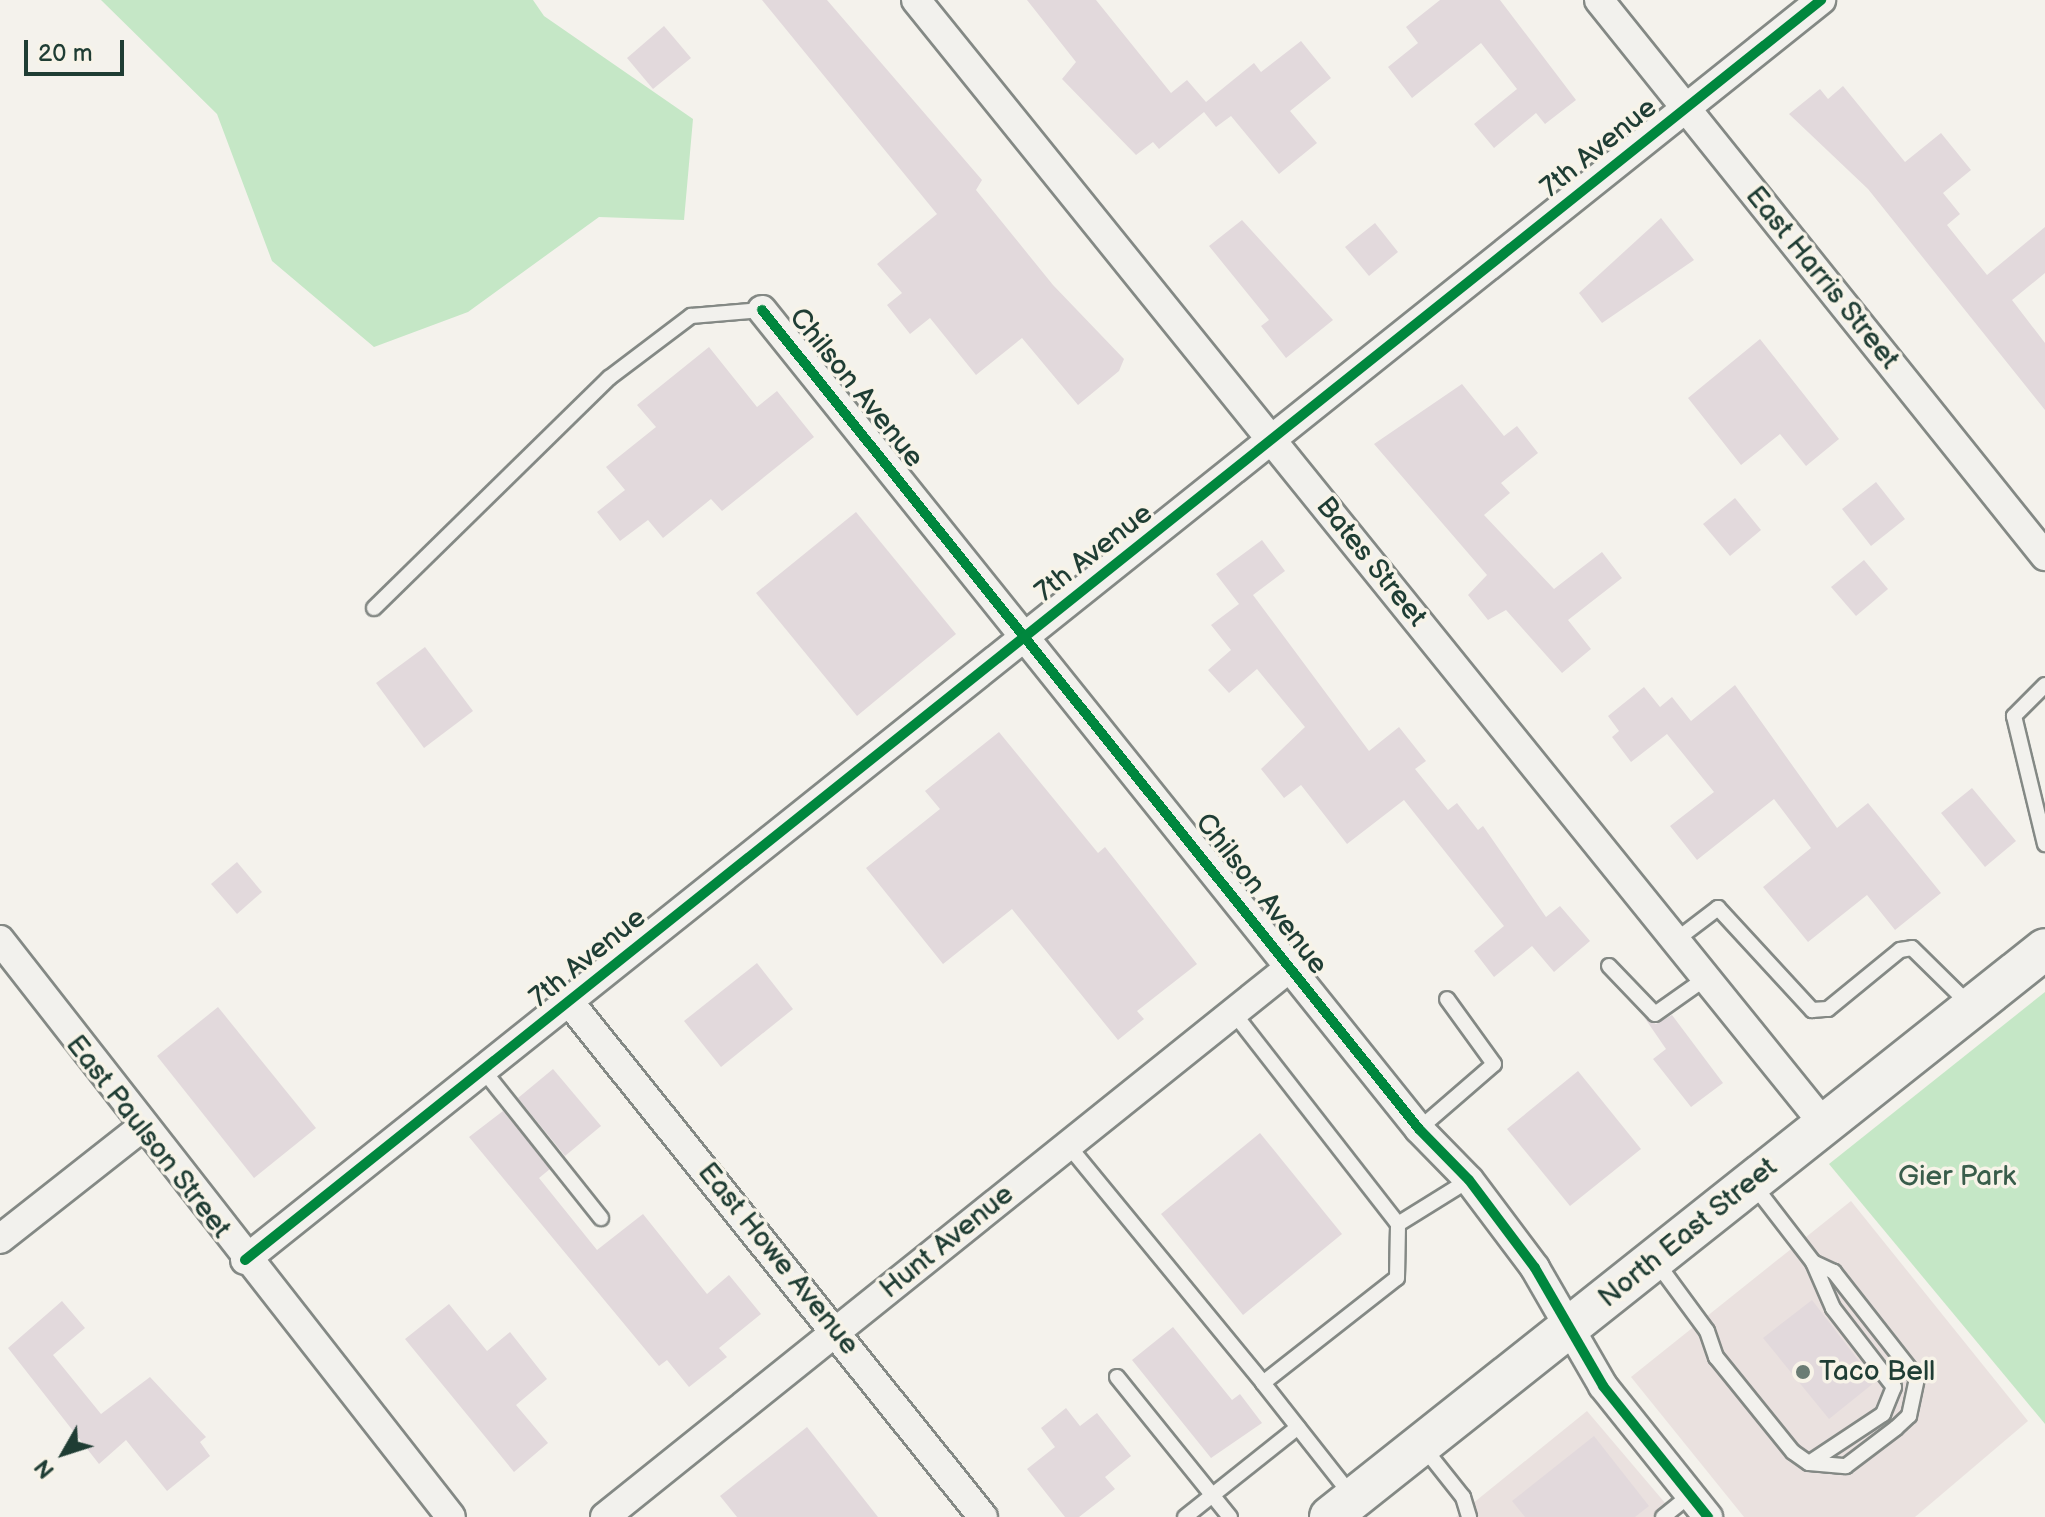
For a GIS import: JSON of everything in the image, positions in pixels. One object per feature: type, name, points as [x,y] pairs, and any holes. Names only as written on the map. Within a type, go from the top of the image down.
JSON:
[{"type":"main road","name":"North East Street","points":[[1342,1508],[2045,949]]},
{"type":"street","name":"Bates Street","points":[[916,0],[1824,1124]]},
{"type":"street","name":"East Harris Street","points":[[1599,0],[2045,556]]},
{"type":"street","name":"7th Avenue","points":[[245,1260],[1821,0]]},
{"type":"street","name":"Chilson Avenue","points":[[762,310],[1419,1129],[1469,1180],[1571,1328],[1603,1386],[1708,1517]]},
{"type":"street","name":"East Paulson Street","points":[[0,940],[141,1128],[451,1517]]},
{"type":"street","name":"Hunt Avenue","points":[[605,1517],[1289,968]]},
{"type":"street","name":"East Howe Avenue","points":[[570,1003],[837,1331],[983,1517]]},
{"type":"street","points":[[0,1239],[141,1128]]},
{"type":"lane","points":[[374,608],[609,378],[691,316],[762,310]]},
{"type":"lane","points":[[2045,685],[2014,716],[2045,844]]},
{"type":"lane","points":[[1676,940],[1718,908],[1812,1010],[1828,1009],[1900,950],[1912,948],[1972,1007]]},
{"type":"lane","points":[[1609,966],[1655,1014],[1706,978]]},
{"type":"lane","points":[[1419,1129],[1494,1064],[1447,999]]},
{"type":"lane","points":[[1233,1012],[1398,1224],[1397,1278],[1263,1383]]},
{"type":"lane","points":[[484,1071],[601,1218]]},
{"type":"lane","points":[[1067,1144],[1298,1427],[1342,1508]]},
{"type":"lane","points":[[1398,1224],[1469,1180]]},
{"type":"lane","points":[[1751,1182],[1813,1262],[1833,1308],[1894,1387],[1883,1414],[1809,1463]]},
{"type":"lane","points":[[1655,1259],[1707,1331],[1716,1357],[1809,1463],[1846,1466],[1909,1416],[1917,1378],[1834,1272],[1813,1262]]},
{"type":"lane","points":[[1117,1377],[1230,1517]]},
{"type":"lane","points":[[1185,1517],[1298,1427]]},
{"type":"lane","points":[[1421,1444],[1463,1497],[1469,1517]]},
{"type":"lane","points":[[1663,1517],[1690,1495]]},
{"type":"shaded area","points":[[1851,1201],[2028,1421],[1915,1517],[1744,1517],[1631,1377]]},
{"type":"shaded area","points":[[1587,1411],[1677,1517],[1456,1517]]},
{"type":"green space","points":[[101,0],[533,0],[544,16],[693,119],[684,220],[599,217],[468,312],[374,347],[272,261],[217,114]]},
{"type":"green space","name":"Gier Park","points":[[2045,992],[2045,1424],[1829,1164]]},
{"type":"building","points":[[762,0],[827,0],[982,180],[976,190],[1053,285],[1124,359],[1119,371],[1078,405],[1022,338],[976,375],[930,318],[910,334],[887,305],[902,293],[877,264],[937,214]]},
{"type":"building","points":[[1027,0],[1096,0],[1171,93],[1187,80],[1206,102],[1254,63],[1261,72],[1301,41],[1331,78],[1290,111],[1317,143],[1279,174],[1231,116],[1216,127],[1204,112],[1159,149],[1153,142],[1136,155],[1062,79],[1076,62]]},
{"type":"building","points":[[1440,0],[1500,0],[1576,100],[1545,124],[1536,113],[1494,148],[1474,124],[1517,89],[1481,43],[1412,98],[1388,67],[1418,43],[1406,27]]},
{"type":"building","points":[[664,26],[691,58],[653,89],[627,58]]},
{"type":"building","points":[[1843,86],[1905,162],[1941,133],[1971,170],[1943,193],[1960,214],[1947,225],[1987,275],[2045,227],[2045,273],[2012,300],[2045,343],[2045,410],[1868,189],[1789,114],[1820,89],[1828,99]]},
{"type":"building","points":[[1661,218],[1694,260],[1602,323],[1579,293]]},
{"type":"building","points":[[1242,220],[1333,320],[1286,358],[1261,326],[1269,320],[1209,246]]},
{"type":"building","points":[[1375,223],[1398,252],[1369,276],[1345,247]]},
{"type":"building","points":[[1760,339],[1839,439],[1806,466],[1780,434],[1741,465],[1688,398]]},
{"type":"building","points":[[709,347],[757,407],[777,391],[814,437],[722,511],[711,499],[663,538],[648,520],[620,541],[597,512],[625,490],[606,467],[656,427],[637,405]]},
{"type":"building","points":[[1462,384],[1504,436],[1517,426],[1538,453],[1501,483],[1510,493],[1484,515],[1554,589],[1602,552],[1622,578],[1568,620],[1591,649],[1562,673],[1506,610],[1488,620],[1468,595],[1487,575],[1374,444]]},
{"type":"building","points":[[1876,482],[1905,519],[1871,546],[1842,509]]},
{"type":"building","points":[[1735,498],[1761,530],[1730,556],[1703,524]]},
{"type":"building","points":[[856,512],[956,634],[857,716],[756,593]]},
{"type":"building","points":[[1262,540],[1285,571],[1253,595],[1369,751],[1399,727],[1426,761],[1415,769],[1448,810],[1457,803],[1478,830],[1483,826],[1546,917],[1560,906],[1590,941],[1554,972],[1532,946],[1494,977],[1474,951],[1504,926],[1404,800],[1347,844],[1301,785],[1284,798],[1261,769],[1305,727],[1257,669],[1229,693],[1208,670],[1231,650],[1211,625],[1239,604],[1216,574]]},
{"type":"building","points":[[1864,560],[1888,589],[1856,616],[1831,587]]},
{"type":"building","points":[[425,647],[473,711],[424,748],[376,683]]},
{"type":"building","points":[[1735,685],[1837,828],[1868,803],[1941,893],[1895,930],[1867,895],[1808,942],[1763,887],[1811,848],[1774,799],[1697,860],[1670,826],[1714,792],[1667,734],[1631,762],[1612,737],[1619,731],[1608,716],[1644,687],[1660,707],[1672,697],[1691,721]]},
{"type":"building","points":[[999,732],[1098,853],[1105,847],[1197,964],[1137,1011],[1144,1019],[1118,1040],[1012,909],[943,964],[866,868],[940,809],[925,791]]},
{"type":"building","points":[[1972,788],[2016,841],[1985,867],[1941,813]]},
{"type":"building","points":[[237,862],[262,892],[237,914],[211,884]]},
{"type":"building","points":[[757,963],[793,1009],[721,1067],[684,1021]]},
{"type":"building","points":[[218,1007],[316,1128],[254,1178],[157,1056]]},
{"type":"building","points":[[1672,1015],[1723,1083],[1691,1107],[1653,1059],[1666,1049],[1644,1017],[1656,1024]]},
{"type":"building","points":[[553,1069],[601,1126],[565,1156],[518,1098]]},
{"type":"building","points":[[1578,1071],[1641,1149],[1570,1206],[1507,1129]]},
{"type":"building","points":[[503,1111],[550,1169],[539,1178],[597,1250],[643,1214],[707,1294],[729,1275],[761,1314],[719,1348],[727,1357],[689,1387],[667,1360],[659,1366],[469,1137]]},
{"type":"building","points":[[1260,1133],[1342,1234],[1243,1315],[1161,1214]]},
{"type":"building","points":[[1812,1300],[1875,1382],[1829,1419],[1763,1338]]},
{"type":"building","points":[[62,1301],[85,1328],[53,1355],[101,1414],[150,1377],[206,1437],[200,1442],[210,1456],[167,1491],[126,1440],[99,1464],[8,1348]]},
{"type":"building","points":[[449,1304],[487,1351],[510,1332],[547,1379],[516,1405],[548,1443],[514,1472],[405,1339]]},
{"type":"building","points":[[1173,1327],[1232,1400],[1240,1394],[1262,1423],[1211,1458],[1132,1360]]},
{"type":"building","points":[[1066,1408],[1080,1426],[1097,1413],[1131,1456],[1105,1477],[1115,1489],[1079,1517],[1065,1517],[1027,1469],[1055,1447],[1041,1428]]},
{"type":"building","points":[[807,1427],[878,1517],[737,1517],[720,1496]]},
{"type":"building","points":[[1594,1436],[1649,1506],[1635,1517],[1525,1517],[1512,1501]]},
{"type":"cycle path","points":[[245,1260],[1821,0]]},
{"type":"cycle path","points":[[762,310],[1419,1129],[1469,1180],[1535,1268],[1603,1386],[1708,1517]]},
{"type":"place","name":"Taco Bell","points":[[1803,1372]]}]
